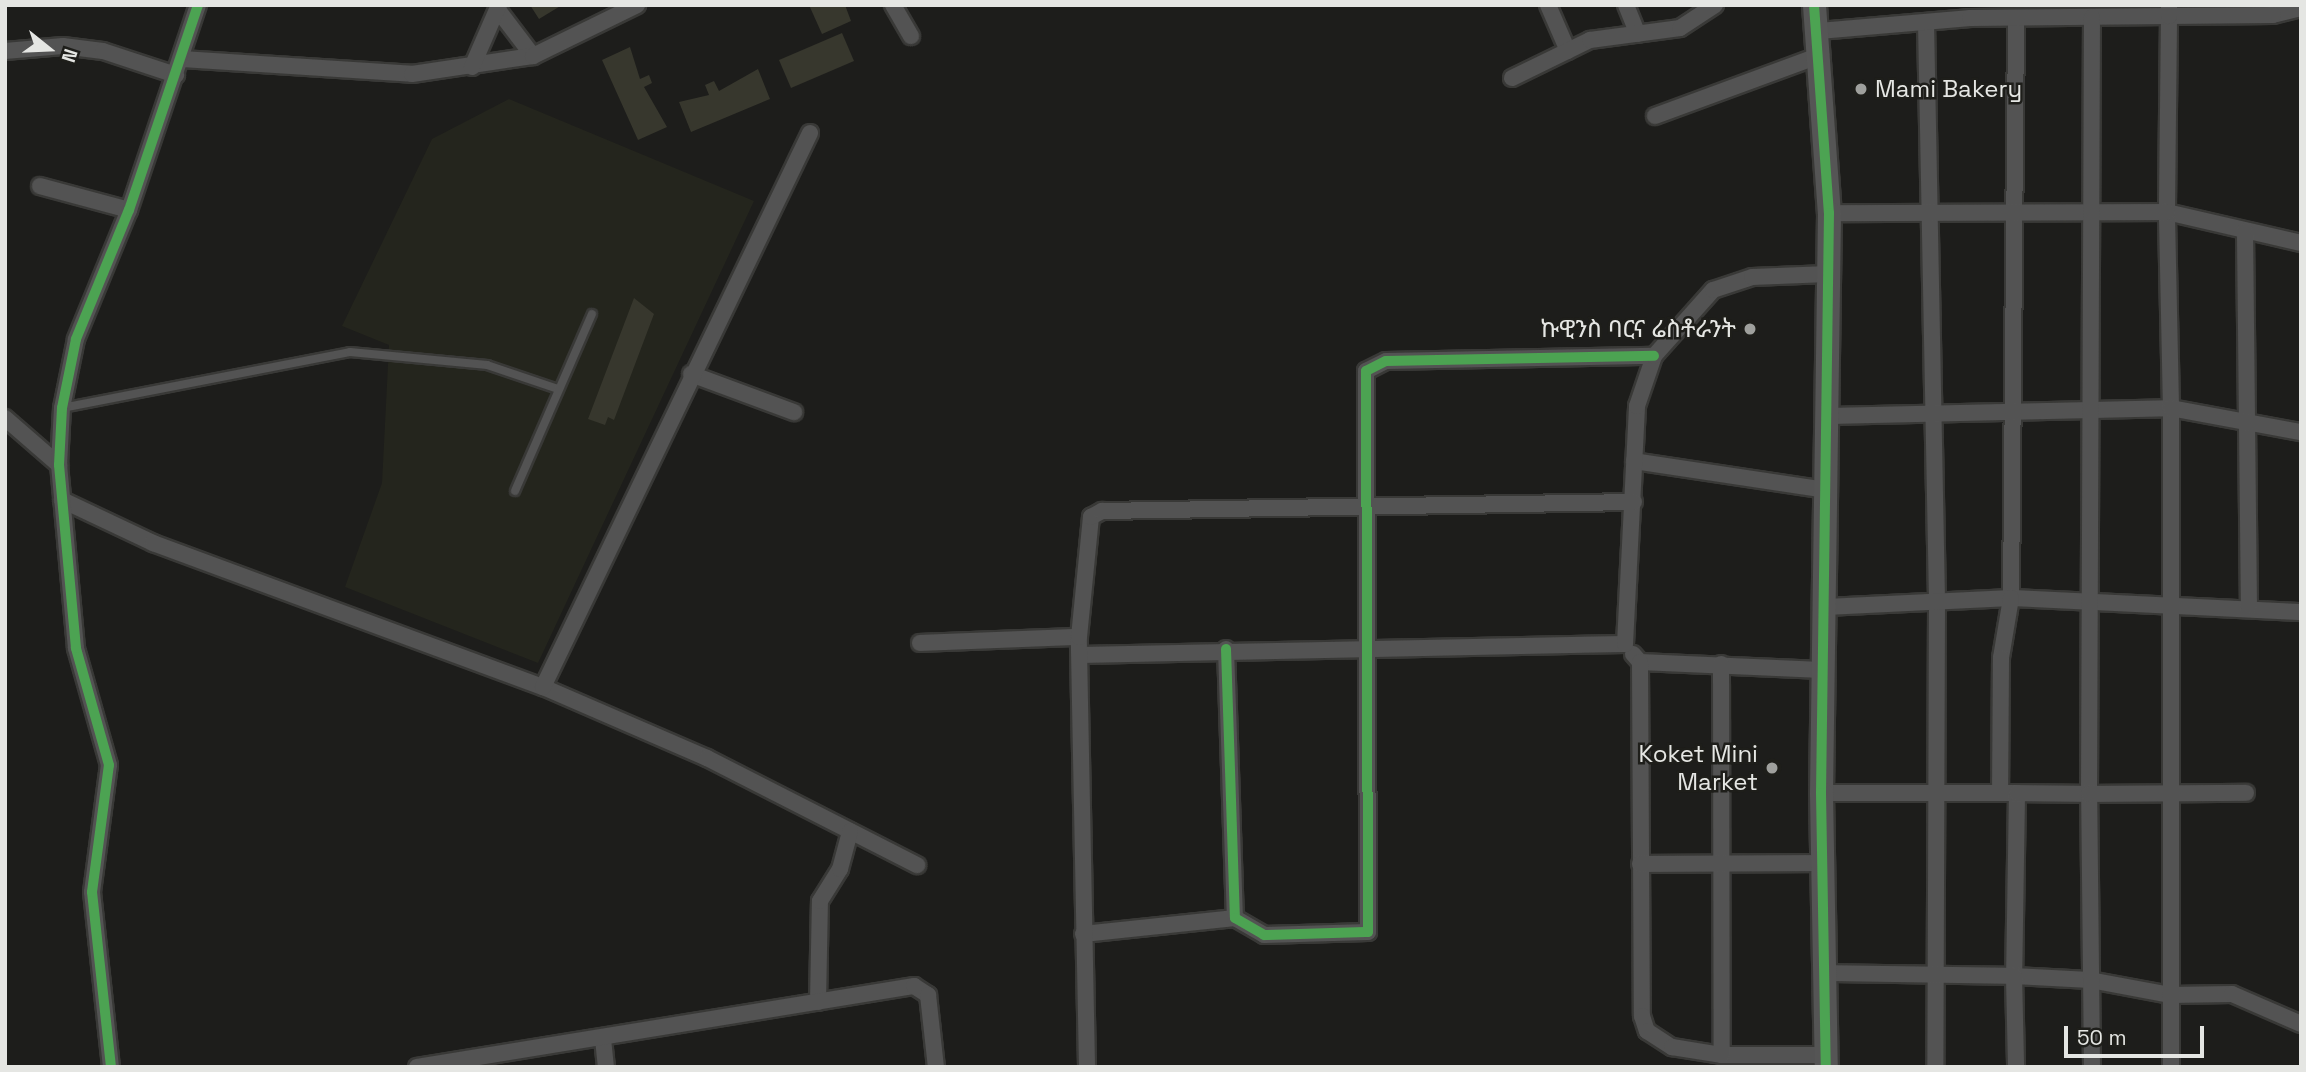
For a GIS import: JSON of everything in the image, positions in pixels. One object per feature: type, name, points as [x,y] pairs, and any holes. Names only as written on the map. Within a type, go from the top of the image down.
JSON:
[{"type":"street","points":[[111,1067],[92,892],[109,765],[76,648],[59,465],[62,408],[76,340],[129,210],[198,5]]},
{"type":"street","points":[[182,59],[412,74],[472,67],[533,56],[637,5]]},
{"type":"street","points":[[893,5],[911,36]]},
{"type":"street","points":[[1548,5],[1568,51]]},
{"type":"street","points":[[1626,5],[1638,34]]},
{"type":"street","points":[[1512,78],[1601,37],[1680,28],[1715,5]]},
{"type":"street","points":[[1814,5],[1821,55],[1829,213],[1826,607],[1822,670],[1821,793],[1826,1061],[1722,1055],[1672,1047],[1647,1031],[1640,864],[1640,662],[1625,644],[1637,406],[1654,356],[1713,289],[1752,277],[1828,274]]},
{"type":"street","points":[[472,67],[499,8]]},
{"type":"street","points":[[499,8],[533,56]]},
{"type":"street","points":[[1819,31],[1926,22],[1969,12],[2016,18],[2092,17],[2169,11],[2273,15],[2301,8]]},
{"type":"street","points":[[2169,11],[2167,212],[2174,601],[2169,794],[2171,1067]]},
{"type":"street","points":[[2092,17],[2094,410],[2089,794],[2092,1067]]},
{"type":"street","points":[[2000,793],[2001,658],[2011,598],[2016,18]]},
{"type":"street","points":[[1926,22],[1937,601],[1937,790],[1932,974],[1935,1067]]},
{"type":"street","points":[[5,51],[63,46],[103,51],[176,75]]},
{"type":"street","points":[[1655,116],[1821,55]]},
{"type":"street","points":[[543,687],[691,374],[810,133]]},
{"type":"street","points":[[40,186],[129,210]]},
{"type":"street","points":[[1829,213],[2167,212],[2301,243]]},
{"type":"street","points":[[2245,231],[2250,422],[2249,606]]},
{"type":"street","points":[[1083,934],[1235,918],[1264,936],[1368,932],[1369,646],[1362,387],[1373,364],[1654,356]]},
{"type":"street","points":[[691,374],[794,412]]},
{"type":"street","points":[[1826,416],[2171,408],[2301,432]]},
{"type":"street","points":[[5,418],[59,465]]},
{"type":"street","points":[[1634,461],[1826,490]]},
{"type":"street","points":[[62,500],[153,543],[543,687],[707,758],[917,865]]},
{"type":"street","points":[[1087,1067],[1079,637],[1091,517],[1102,511],[1633,502]]},
{"type":"street","points":[[1826,607],[2011,598],[2174,601],[2301,612]]},
{"type":"street","points":[[920,643],[1079,637]]},
{"type":"street","points":[[1080,655],[1369,646],[1625,644]]},
{"type":"street","points":[[1226,649],[1235,918]]},
{"type":"street","points":[[1640,662],[1822,670]]},
{"type":"street","points":[[1721,664],[1718,864],[1722,1055]]},
{"type":"street","points":[[1821,793],[1937,790],[2089,794],[2246,793]]},
{"type":"street","points":[[2016,1067],[2014,976],[2017,793]]},
{"type":"street","points":[[817,1002],[820,901],[840,869],[850,831]]},
{"type":"street","points":[[1640,864],[1822,863]]},
{"type":"street","points":[[1824,972],[2090,980],[2170,995],[2232,994],[2301,1024]]},
{"type":"street","points":[[417,1067],[506,1060],[603,1039],[922,987],[936,1067]]},
{"type":"street","points":[[603,1039],[606,1067]]},
{"type":"lane","points":[[515,491],[592,314]]},
{"type":"lane","points":[[62,408],[350,352],[487,365],[558,389]]},
{"type":"shaded area","points":[[509,99],[754,201],[538,663],[345,587],[382,483],[389,345],[342,326],[432,139]]},
{"type":"building","points":[[530,5],[562,5],[539,19]]},
{"type":"building","points":[[809,5],[845,5],[851,21],[822,34]]},
{"type":"building","points":[[842,33],[854,61],[791,88],[779,60]]},
{"type":"building","points":[[630,47],[640,79],[649,75],[652,83],[644,87],[667,127],[638,140],[602,60]]},
{"type":"building","points":[[758,69],[770,99],[691,132],[679,102],[709,95],[705,85],[714,81],[719,91]]},
{"type":"building","points":[[634,298],[654,314],[614,420],[608,417],[605,425],[588,419]]},
{"type":"cycle path","points":[[111,1067],[92,892],[109,765],[76,648],[59,465],[62,408],[76,339],[129,210],[198,5]]},
{"type":"cycle path","points":[[1814,5],[1829,213],[1821,793],[1826,1067]]},
{"type":"cycle path","points":[[1226,649],[1235,918],[1264,935],[1368,932],[1366,371],[1386,361],[1654,356]]},
{"type":"place","name":"Mami Bakery","points":[[1861,89]]},
{"type":"place","name":"ኩዊንስ ባርና ሬስቶራንት","points":[[1750,329]]},
{"type":"place","name":"Koket Mini Market","points":[[1772,768]]}]
